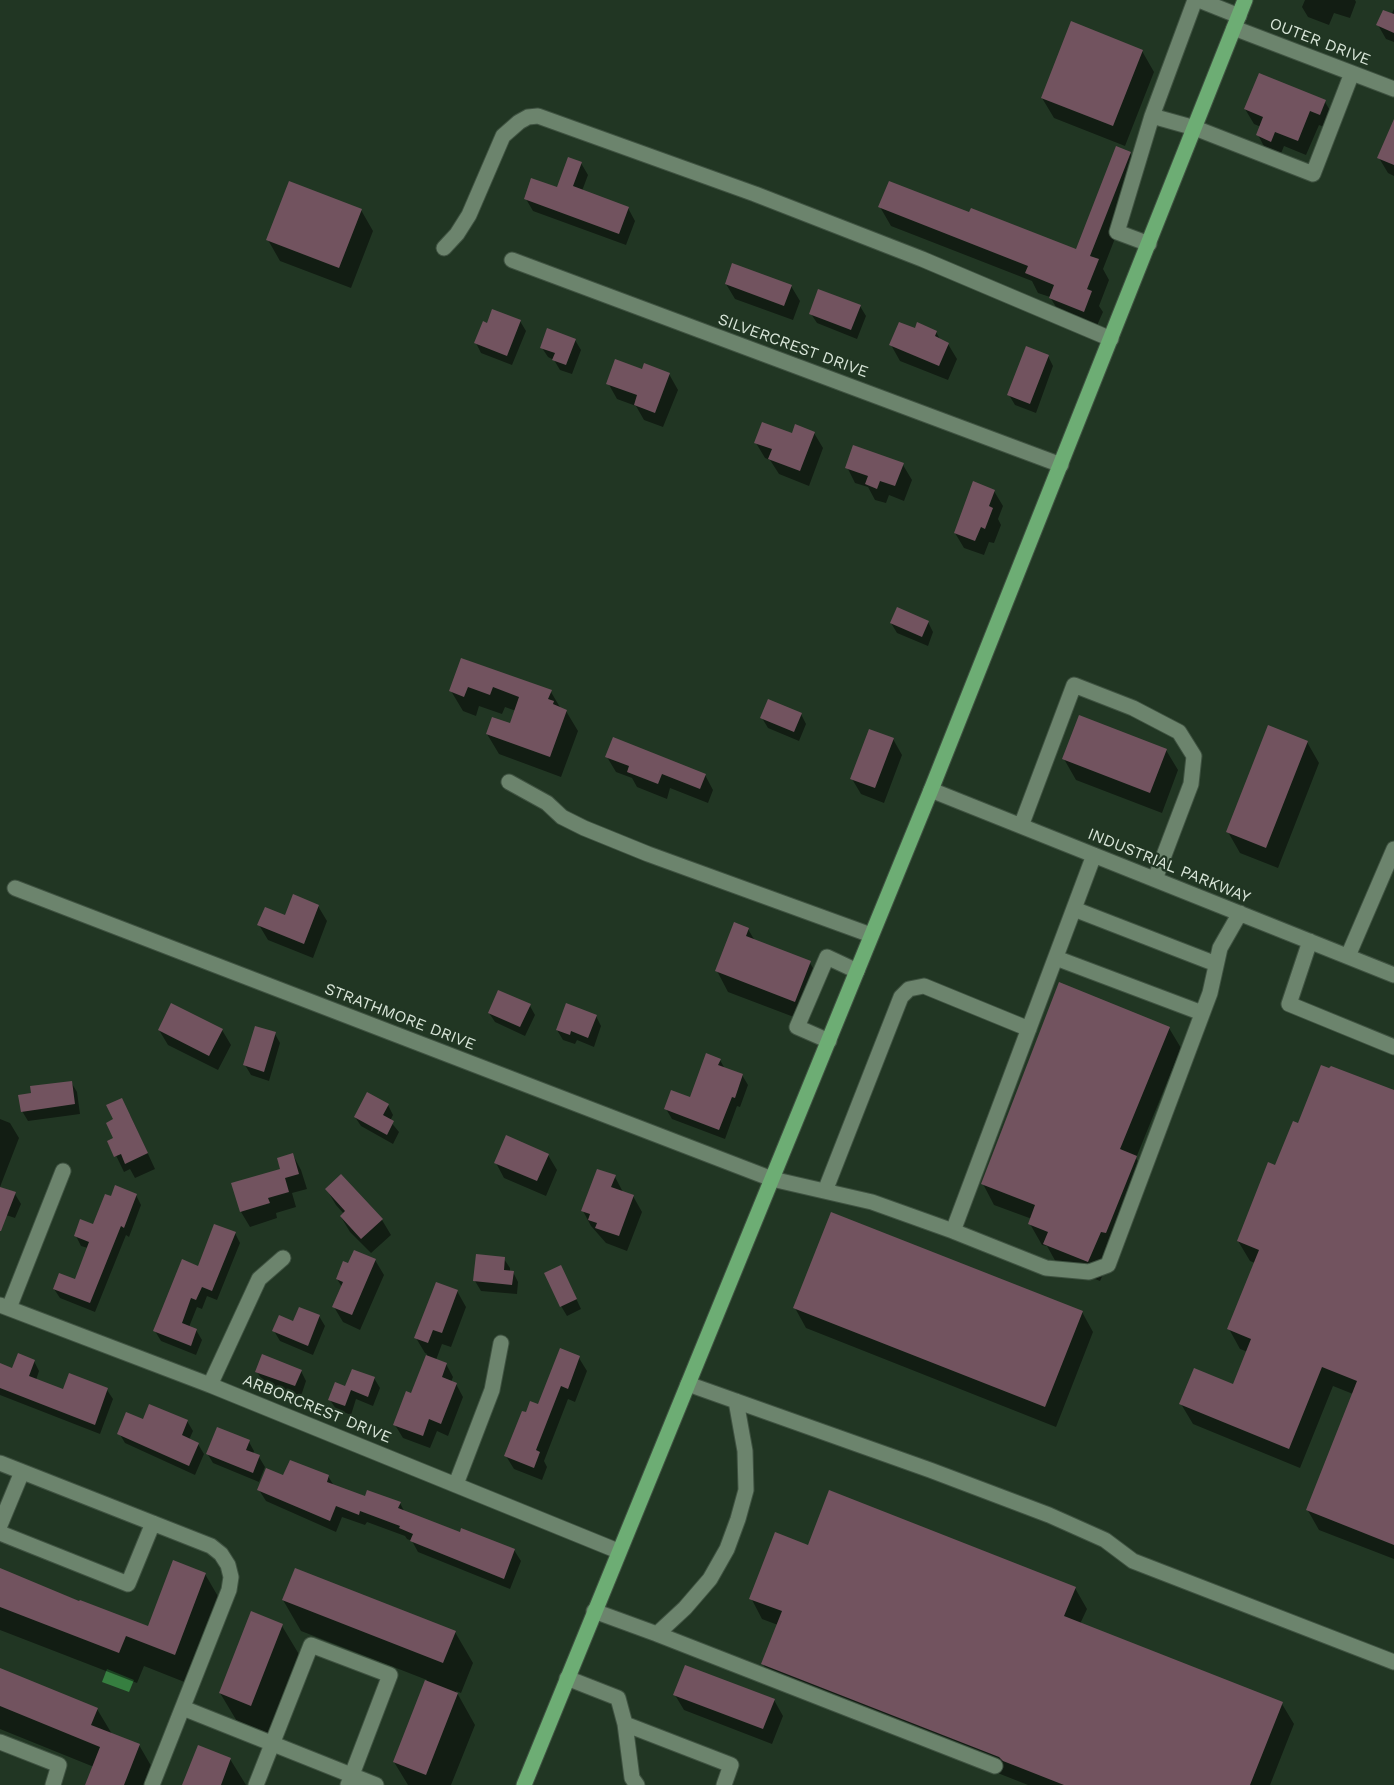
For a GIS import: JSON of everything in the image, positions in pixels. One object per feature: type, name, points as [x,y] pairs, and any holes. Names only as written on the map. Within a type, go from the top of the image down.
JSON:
[{"type":"main road","points":[[524,1785],[931,790],[1245,0]]},
{"type":"street","name":"OUTER DRIVE","points":[[1197,0],[1236,22],[1352,73],[1394,88]]},
{"type":"street","points":[[1149,244],[1117,232],[1152,116],[1197,0]]},
{"type":"street","points":[[1152,116],[1195,128],[1313,174],[1352,73]]},
{"type":"street","points":[[444,248],[457,234],[469,215],[503,136],[519,122],[528,117],[538,116],[549,118],[766,198],[932,263],[1111,339]]},
{"type":"street","name":"SILVERCREST DRIVE","points":[[512,260],[1061,465]]},
{"type":"street","points":[[1021,826],[1074,685],[1133,708],[1179,732],[1194,756],[1191,784],[1155,879]]},
{"type":"street","points":[[509,782],[547,803],[562,817],[584,828],[648,854],[872,935]]},
{"type":"street","name":"INDUSTRIAL PARKWAY","points":[[931,790],[1394,975]]},
{"type":"street","points":[[1348,956],[1394,849]]},
{"type":"street","points":[[953,1231],[1094,855]]},
{"type":"street","name":"STRATHMORE DRIVE","points":[[15,888],[772,1179],[872,1202],[1046,1268],[1089,1272],[1108,1265],[1210,993],[1220,948],[1240,913]]},
{"type":"street","points":[[1074,909],[1216,964]]},
{"type":"street","points":[[1310,941],[1289,1004],[1394,1047]]},
{"type":"street","points":[[829,1041],[797,1027],[827,957],[857,971]]},
{"type":"street","points":[[1056,958],[1202,1013]]},
{"type":"street","points":[[825,1191],[901,997],[909,989],[924,986],[1029,1029]]},
{"type":"street","points":[[4,1306],[63,1170]]},
{"type":"street","points":[[210,1385],[259,1279],[283,1258]]},
{"type":"street","name":"ARBORCREST DRIVE","points":[[4,1306],[210,1385],[618,1551]]},
{"type":"street","points":[[456,1484],[492,1390],[501,1343]]},
{"type":"street","points":[[688,1384],[1049,1515],[1105,1540],[1134,1562],[1394,1662]]},
{"type":"street","points":[[657,1634],[685,1608],[710,1579],[728,1549],[746,1490],[745,1451],[736,1401]]},
{"type":"street","points":[[0,1463],[211,1546],[221,1554],[228,1565],[231,1576],[229,1590],[152,1785]]},
{"type":"street","points":[[0,1526],[22,1472]]},
{"type":"street","points":[[0,1533],[128,1584],[153,1523]]},
{"type":"street","points":[[594,1611],[995,1766]]},
{"type":"street","points":[[256,1785],[311,1645],[390,1675],[350,1780]]},
{"type":"street","points":[[567,1678],[618,1698],[625,1724],[632,1778],[637,1785]]},
{"type":"street","points":[[183,1708],[271,1743],[350,1780],[376,1785]]},
{"type":"street","points":[[625,1724],[731,1765],[724,1785]]},
{"type":"street","points":[[0,1742],[59,1765],[53,1785]]},
{"type":"shaded area","points":[[107,1669],[134,1680],[129,1692],[102,1682]]},
{"type":"building","points":[[1383,10],[1394,14],[1394,33],[1376,25]]},
{"type":"building","points":[[1071,21],[1143,50],[1113,126],[1041,98]]},
{"type":"building","points":[[1259,73],[1326,100],[1320,115],[1310,111],[1298,141],[1275,132],[1271,142],[1256,135],[1263,117],[1244,109]]},
{"type":"building","points":[[1394,119],[1394,165],[1377,158]]},
{"type":"building","points":[[1116,146],[1131,152],[1090,256],[1099,259],[1087,289],[1092,291],[1084,312],[1049,298],[1054,285],[1025,273],[1028,266],[878,207],[889,181],[969,212],[971,208],[1076,249]]},
{"type":"building","points":[[568,157],[582,162],[573,186],[629,207],[619,234],[524,199],[531,178],[557,187]]},
{"type":"building","points":[[289,181],[362,209],[339,268],[266,240]]},
{"type":"building","points":[[732,263],[792,285],[784,306],[725,284]]},
{"type":"building","points":[[818,289],[861,305],[851,330],[809,314]]},
{"type":"building","points":[[492,309],[521,320],[507,356],[474,343],[483,321],[487,323]]},
{"type":"building","points":[[899,322],[915,328],[917,322],[937,331],[935,336],[949,343],[939,366],[889,345]]},
{"type":"building","points":[[547,328],[576,339],[566,365],[552,360],[555,353],[540,348]]},
{"type":"building","points":[[1026,346],[1049,355],[1030,404],[1007,395]]},
{"type":"building","points":[[615,359],[642,369],[644,363],[670,373],[655,413],[634,405],[637,395],[606,384]]},
{"type":"building","points":[[762,422],[792,433],[795,424],[815,432],[800,471],[768,459],[772,449],[754,443]]},
{"type":"building","points":[[853,445],[904,463],[895,486],[880,481],[877,489],[865,484],[868,476],[845,468]]},
{"type":"building","points":[[973,481],[995,490],[989,506],[993,508],[985,529],[981,527],[975,541],[954,533]]},
{"type":"building","points":[[897,607],[929,621],[922,637],[890,623]]},
{"type":"building","points":[[461,658],[552,690],[548,699],[554,701],[553,704],[567,710],[550,757],[486,734],[492,717],[510,723],[519,697],[493,687],[490,695],[468,687],[464,697],[449,691]]},
{"type":"building","points":[[768,699],[802,713],[794,732],[760,718]]},
{"type":"building","points":[[1079,715],[1167,749],[1150,793],[1062,759]]},
{"type":"building","points":[[1268,725],[1308,741],[1266,848],[1226,832]]},
{"type":"building","points":[[869,729],[894,738],[875,788],[850,779]]},
{"type":"building","points":[[613,737],[706,774],[700,789],[662,774],[658,784],[627,772],[629,766],[605,757]]},
{"type":"building","points":[[293,894],[319,905],[304,944],[257,925],[265,907],[285,915]]},
{"type":"building","points":[[734,922],[749,928],[746,936],[811,961],[795,1002],[715,971]]},
{"type":"building","points":[[1059,982],[1170,1027],[1120,1149],[1137,1156],[1106,1233],[1101,1232],[1088,1262],[1043,1244],[1048,1232],[1028,1224],[1035,1205],[981,1184]]},
{"type":"building","points":[[498,990],[531,1004],[520,1027],[488,1013]]},
{"type":"building","points":[[171,1003],[223,1029],[209,1056],[158,1030]]},
{"type":"building","points":[[566,1003],[597,1015],[588,1038],[571,1031],[570,1035],[556,1030]]},
{"type":"building","points":[[255,1026],[276,1032],[264,1072],[243,1065]]},
{"type":"building","points":[[706,1053],[721,1059],[718,1065],[743,1074],[735,1098],[732,1097],[719,1130],[664,1109],[671,1090],[690,1097]]},
{"type":"building","points":[[1321,1065],[1329,1068],[1331,1066],[1394,1090],[1394,1545],[1306,1510],[1357,1381],[1322,1367],[1289,1449],[1179,1404],[1194,1368],[1233,1384],[1251,1339],[1227,1329],[1259,1250],[1237,1241],[1268,1162],[1275,1165],[1293,1121],[1298,1123]]},
{"type":"building","points":[[72,1081],[75,1104],[21,1112],[18,1095],[31,1093],[30,1086]]},
{"type":"building","points":[[367,1092],[389,1104],[383,1115],[394,1121],[387,1135],[354,1117]]},
{"type":"building","points":[[122,1098],[148,1153],[125,1164],[121,1154],[114,1157],[107,1141],[113,1138],[106,1123],[113,1119],[106,1105]]},
{"type":"building","points":[[506,1135],[549,1154],[537,1181],[494,1163]]},
{"type":"building","points":[[293,1153],[299,1174],[285,1178],[289,1192],[268,1198],[270,1203],[240,1212],[231,1183],[280,1169],[277,1158]]},
{"type":"building","points":[[597,1169],[616,1175],[611,1187],[634,1195],[619,1236],[595,1228],[597,1223],[588,1220],[590,1214],[581,1211]]},
{"type":"building","points":[[341,1174],[383,1219],[361,1239],[340,1216],[345,1211],[325,1189]]},
{"type":"building","points":[[115,1185],[137,1194],[124,1228],[121,1226],[90,1303],[53,1289],[59,1273],[75,1279],[89,1242],[74,1236],[80,1219],[93,1224],[105,1194],[111,1196]]},
{"type":"building","points":[[0,1187],[16,1192],[1,1231],[0,1231]]},
{"type":"building","points":[[831,1212],[1083,1311],[1045,1407],[793,1308]]},
{"type":"building","points":[[214,1224],[236,1232],[212,1291],[202,1287],[196,1300],[191,1298],[182,1323],[197,1329],[191,1346],[153,1331],[182,1259],[198,1266]]},
{"type":"building","points":[[354,1250],[376,1259],[352,1315],[332,1307],[343,1282],[336,1279],[343,1261],[348,1263]]},
{"type":"building","points":[[476,1254],[505,1257],[504,1270],[514,1271],[512,1285],[473,1281]]},
{"type":"building","points":[[561,1265],[577,1299],[560,1307],[544,1273]]},
{"type":"building","points":[[436,1282],[458,1290],[442,1333],[433,1330],[428,1343],[414,1338]]},
{"type":"building","points":[[299,1307],[320,1315],[308,1346],[272,1331],[279,1315],[293,1321]]},
{"type":"building","points":[[560,1348],[580,1356],[568,1389],[561,1386],[536,1450],[540,1452],[534,1468],[504,1456],[522,1411],[526,1412],[530,1401],[538,1404]]},
{"type":"building","points":[[18,1353],[35,1360],[29,1376],[63,1389],[69,1373],[108,1388],[95,1425],[0,1388],[0,1363],[12,1368]]},
{"type":"building","points":[[262,1354],[302,1370],[295,1386],[255,1372]]},
{"type":"building","points":[[426,1355],[447,1363],[442,1377],[457,1383],[441,1424],[429,1419],[423,1436],[393,1425],[406,1391],[411,1393]]},
{"type":"building","points":[[352,1369],[375,1377],[368,1397],[351,1390],[345,1406],[328,1400],[335,1382],[345,1386]]},
{"type":"building","points":[[149,1404],[188,1420],[182,1435],[199,1443],[189,1466],[117,1434],[126,1412],[143,1419]]},
{"type":"building","points":[[217,1427],[250,1440],[246,1450],[260,1455],[253,1473],[206,1454]]},
{"type":"building","points":[[290,1460],[329,1475],[327,1482],[365,1496],[367,1490],[401,1502],[398,1508],[460,1532],[461,1528],[515,1549],[504,1579],[410,1541],[413,1534],[399,1528],[400,1526],[360,1511],[359,1515],[336,1506],[330,1521],[257,1490],[266,1468],[283,1475]]},
{"type":"building","points":[[829,1490],[1076,1587],[1064,1616],[1283,1702],[1250,1785],[1064,1785],[1003,1761],[999,1757],[761,1664],[782,1611],[749,1599],[775,1532],[808,1545]]},
{"type":"building","points":[[173,1560],[206,1573],[175,1655],[126,1636],[119,1653],[0,1607],[0,1568],[79,1601],[148,1626]]},
{"type":"building","points":[[295,1568],[456,1631],[443,1663],[282,1600]]},
{"type":"building","points":[[251,1611],[283,1624],[251,1706],[219,1693]]},
{"type":"building","points":[[685,1665],[775,1699],[763,1729],[673,1695]]},
{"type":"building","points":[[0,1668],[98,1708],[91,1725],[140,1744],[124,1785],[85,1785],[100,1747],[0,1706]]},
{"type":"building","points":[[425,1680],[458,1693],[426,1775],[393,1762]]},
{"type":"building","points":[[198,1745],[231,1758],[221,1785],[182,1785]]}]
